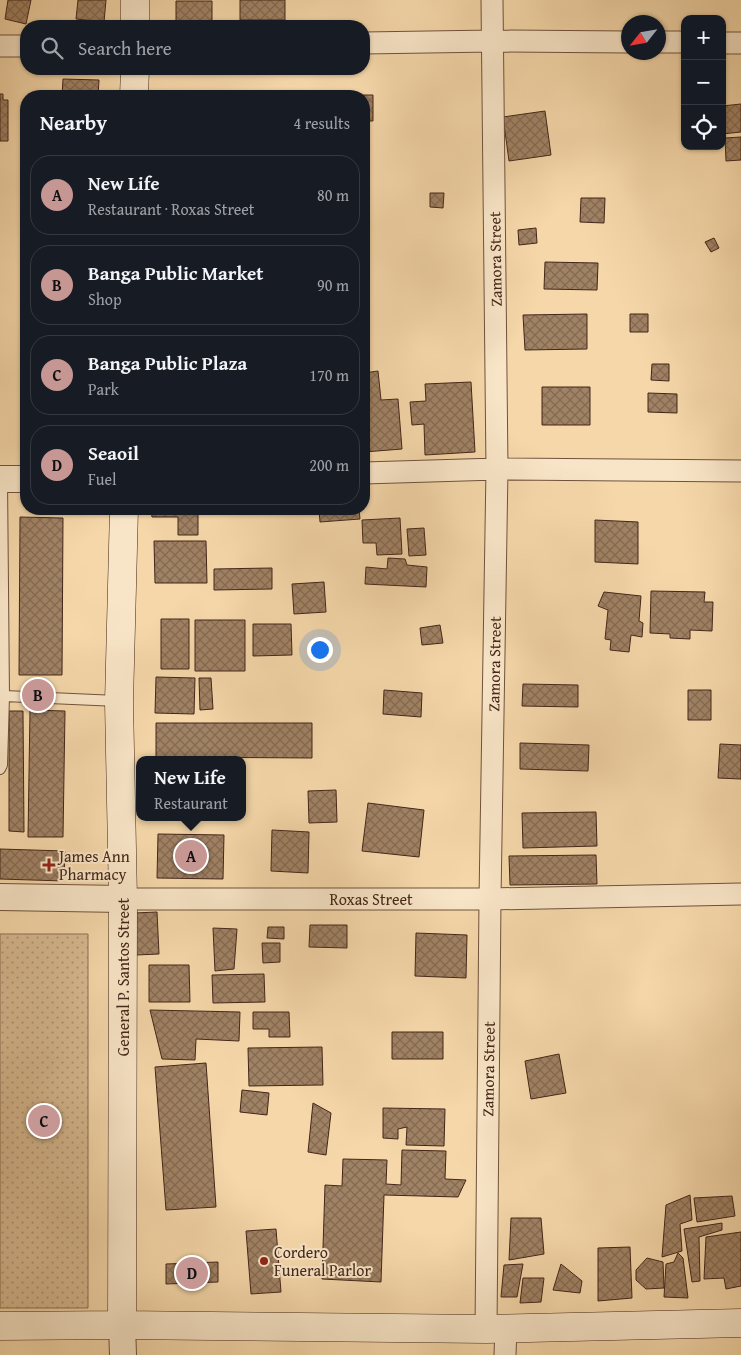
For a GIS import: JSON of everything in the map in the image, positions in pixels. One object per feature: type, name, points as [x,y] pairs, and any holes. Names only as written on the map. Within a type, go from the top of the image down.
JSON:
[{"type":"main road","points":[[135,0],[135,20]]},
{"type":"main road","points":[[134,90],[135,75]]},
{"type":"main road","name":"General P. Santos Street","points":[[122,1325],[123,899],[120,702],[124,515]]},
{"type":"main road","points":[[0,1326],[496,1328],[741,1323]]},
{"type":"street","name":"Zamora Street","points":[[492,0],[497,469],[490,899],[496,1328],[505,1355]]},
{"type":"street","points":[[370,43],[621,42]]},
{"type":"street","points":[[666,42],[681,42]]},
{"type":"street","points":[[726,43],[741,43]]},
{"type":"street","points":[[0,46],[20,46]]},
{"type":"street","points":[[370,473],[497,469],[741,471]]},
{"type":"street","name":"Roxas Street","points":[[0,897],[490,899],[741,894]]},
{"type":"street","name":"General P. Santos Street","points":[[122,1325],[123,1355]]},
{"type":"lane","points":[[0,769],[2,764],[9,479]]},
{"type":"lane","points":[[4,696],[120,702]]},
{"type":"shaded area","points":[[0,934],[88,934],[88,1308],[0,1308]]},
{"type":"building","points":[[8,0],[31,0],[27,20],[20,20],[20,23],[5,19]]},
{"type":"building","points":[[78,0],[106,0],[104,20],[76,19]]},
{"type":"building","points":[[240,0],[285,0],[285,20],[240,20]]},
{"type":"building","points":[[176,1],[212,1],[212,20],[176,20]]},
{"type":"building","points":[[63,79],[99,80],[98,90],[62,90]]},
{"type":"building","points":[[0,94],[3,94],[3,100],[8,100],[8,141],[0,141]]},
{"type":"building","points":[[370,95],[373,95],[373,121],[370,121]]},
{"type":"building","points":[[741,104],[741,132],[726,134],[726,106]]},
{"type":"building","points":[[545,111],[551,155],[509,161],[503,117]]},
{"type":"building","points":[[741,137],[741,160],[726,161],[726,138]]},
{"type":"building","points":[[430,193],[444,193],[443,208],[430,207]]},
{"type":"building","points":[[581,198],[605,198],[604,223],[580,222]]},
{"type":"building","points":[[536,228],[537,243],[519,245],[518,230]]},
{"type":"building","points":[[714,238],[719,248],[711,252],[705,242]]},
{"type":"building","points":[[545,262],[598,263],[597,290],[544,289]]},
{"type":"building","points":[[587,314],[587,349],[525,350],[523,315]]},
{"type":"building","points":[[630,314],[648,314],[648,332],[630,332]]},
{"type":"building","points":[[652,364],[669,364],[669,381],[651,380]]},
{"type":"building","points":[[378,371],[381,400],[398,399],[402,449],[370,452],[370,372]]},
{"type":"building","points":[[471,382],[475,452],[425,455],[424,424],[412,425],[410,402],[426,401],[425,384]]},
{"type":"building","points":[[542,387],[590,387],[590,425],[542,425]]},
{"type":"building","points":[[648,393],[677,394],[677,413],[648,412]]},
{"type":"building","points":[[152,515],[198,515],[198,535],[178,535],[178,517],[152,517]]},
{"type":"building","points":[[319,515],[360,515],[360,519],[320,522]]},
{"type":"building","points":[[20,517],[63,518],[62,675],[19,675]]},
{"type":"building","points":[[400,518],[402,554],[377,555],[376,543],[363,543],[362,520]]},
{"type":"building","points":[[595,520],[638,522],[638,564],[595,562]]},
{"type":"building","points":[[424,528],[426,555],[409,556],[407,529]]},
{"type":"building","points":[[154,541],[206,541],[207,583],[155,583]]},
{"type":"building","points":[[388,558],[405,559],[407,565],[427,567],[426,587],[365,584],[366,567],[387,569]]},
{"type":"building","points":[[272,568],[272,589],[214,590],[214,569]]},
{"type":"building","points":[[324,582],[326,612],[294,614],[292,584]]},
{"type":"building","points":[[651,591],[705,592],[704,602],[713,602],[712,631],[690,630],[690,639],[670,638],[670,634],[650,633]]},
{"type":"building","points":[[604,592],[641,596],[639,621],[643,623],[642,637],[631,635],[629,652],[610,650],[611,640],[605,639],[608,610],[598,606]]},
{"type":"building","points":[[161,619],[189,619],[189,669],[161,669]]},
{"type":"building","points":[[195,620],[245,620],[245,671],[195,671]]},
{"type":"building","points":[[253,624],[291,624],[292,655],[253,656]]},
{"type":"building","points":[[440,625],[443,643],[422,645],[420,628]]},
{"type":"building","points":[[156,677],[195,678],[194,714],[155,713]]},
{"type":"building","points":[[199,678],[211,678],[213,709],[200,710]]},
{"type":"building","points":[[523,684],[578,685],[578,707],[522,706]]},
{"type":"building","points":[[384,690],[422,693],[421,717],[383,714]]},
{"type":"building","points":[[688,690],[711,690],[711,720],[688,720]]},
{"type":"building","points":[[30,710],[65,711],[63,837],[28,837]]},
{"type":"building","points":[[9,711],[23,711],[24,832],[9,831]]},
{"type":"building","points":[[156,723],[312,723],[312,758],[156,756]]},
{"type":"building","points":[[520,743],[589,745],[588,771],[520,769]]},
{"type":"building","points":[[720,744],[741,745],[741,779],[718,778]]},
{"type":"building","points":[[336,790],[337,822],[309,823],[308,791]]},
{"type":"building","points":[[368,803],[424,810],[419,857],[362,851]]},
{"type":"building","points":[[596,812],[597,846],[523,848],[522,813]]},
{"type":"building","points":[[272,830],[309,832],[308,873],[271,871]]},
{"type":"building","points":[[158,834],[224,835],[223,879],[157,878]]},
{"type":"building","points":[[0,849],[65,851],[64,881],[0,879]]},
{"type":"building","points":[[596,855],[597,884],[510,885],[509,856]]},
{"type":"building","points":[[157,912],[159,954],[136,955],[134,913]]},
{"type":"building","points":[[310,925],[347,925],[347,948],[309,947]]},
{"type":"building","points":[[268,927],[284,927],[284,939],[267,938]]},
{"type":"building","points":[[213,928],[237,929],[234,969],[215,971]]},
{"type":"building","points":[[416,933],[467,935],[466,978],[415,976]]},
{"type":"building","points":[[262,943],[280,943],[280,962],[263,963]]},
{"type":"building","points":[[149,965],[189,965],[190,1002],[149,1002]]},
{"type":"building","points":[[264,974],[265,1002],[213,1003],[212,975]]},
{"type":"building","points":[[150,1010],[240,1012],[239,1041],[196,1039],[195,1060],[162,1059]]},
{"type":"building","points":[[253,1012],[289,1012],[290,1037],[269,1037],[269,1029],[253,1029]]},
{"type":"building","points":[[392,1032],[443,1032],[443,1059],[392,1059]]},
{"type":"building","points":[[322,1047],[323,1085],[249,1086],[248,1048]]},
{"type":"building","points":[[559,1054],[566,1093],[531,1099],[525,1061]]},
{"type":"building","points":[[206,1063],[216,1207],[166,1210],[155,1067]]},
{"type":"building","points":[[242,1090],[269,1093],[267,1115],[240,1112]]},
{"type":"building","points":[[313,1103],[331,1113],[326,1155],[308,1152]]},
{"type":"building","points":[[383,1108],[445,1109],[444,1146],[406,1145],[407,1127],[398,1129],[398,1139],[383,1138]]},
{"type":"building","points":[[402,1150],[446,1151],[445,1179],[466,1180],[458,1197],[384,1195],[381,1282],[322,1279],[325,1185],[342,1186],[343,1159],[387,1160],[386,1184],[401,1185]]},
{"type":"building","points":[[690,1195],[692,1220],[680,1224],[682,1251],[662,1257],[666,1205]]},
{"type":"building","points":[[732,1196],[735,1216],[697,1222],[694,1198]]},
{"type":"building","points":[[511,1218],[541,1218],[544,1254],[509,1260]]},
{"type":"building","points":[[722,1223],[722,1230],[699,1237],[700,1281],[692,1282],[684,1229]]},
{"type":"building","points":[[276,1229],[281,1292],[251,1294],[246,1231]]},
{"type":"building","points":[[741,1232],[741,1286],[726,1289],[724,1278],[704,1279],[706,1237]]},
{"type":"building","points":[[630,1247],[632,1298],[598,1301],[598,1248]]},
{"type":"building","points":[[678,1253],[683,1258],[688,1298],[664,1297],[666,1264],[674,1262]]},
{"type":"building","points":[[647,1258],[663,1262],[664,1288],[646,1289],[636,1280],[636,1270]]},
{"type":"building","points":[[218,1262],[218,1282],[166,1284],[166,1264]]},
{"type":"building","points":[[523,1264],[517,1297],[501,1297],[504,1265]]},
{"type":"building","points":[[561,1264],[582,1281],[580,1293],[553,1290]]},
{"type":"building","points":[[523,1278],[544,1278],[541,1302],[520,1303]]},
{"type":"place","name":"Banga Public Market","points":[[38,695]]},
{"type":"place","name":"New Life","points":[[191,856]]},
{"type":"place","name":"James Ann Pharmacy","points":[[49,865]]},
{"type":"place","name":"Banga Public Plaza","points":[[44,1121]]},
{"type":"place","name":"Cordero Funeral Parlor","points":[[264,1261]]},
{"type":"place","name":"Seaoil","points":[[192,1273]]}]
